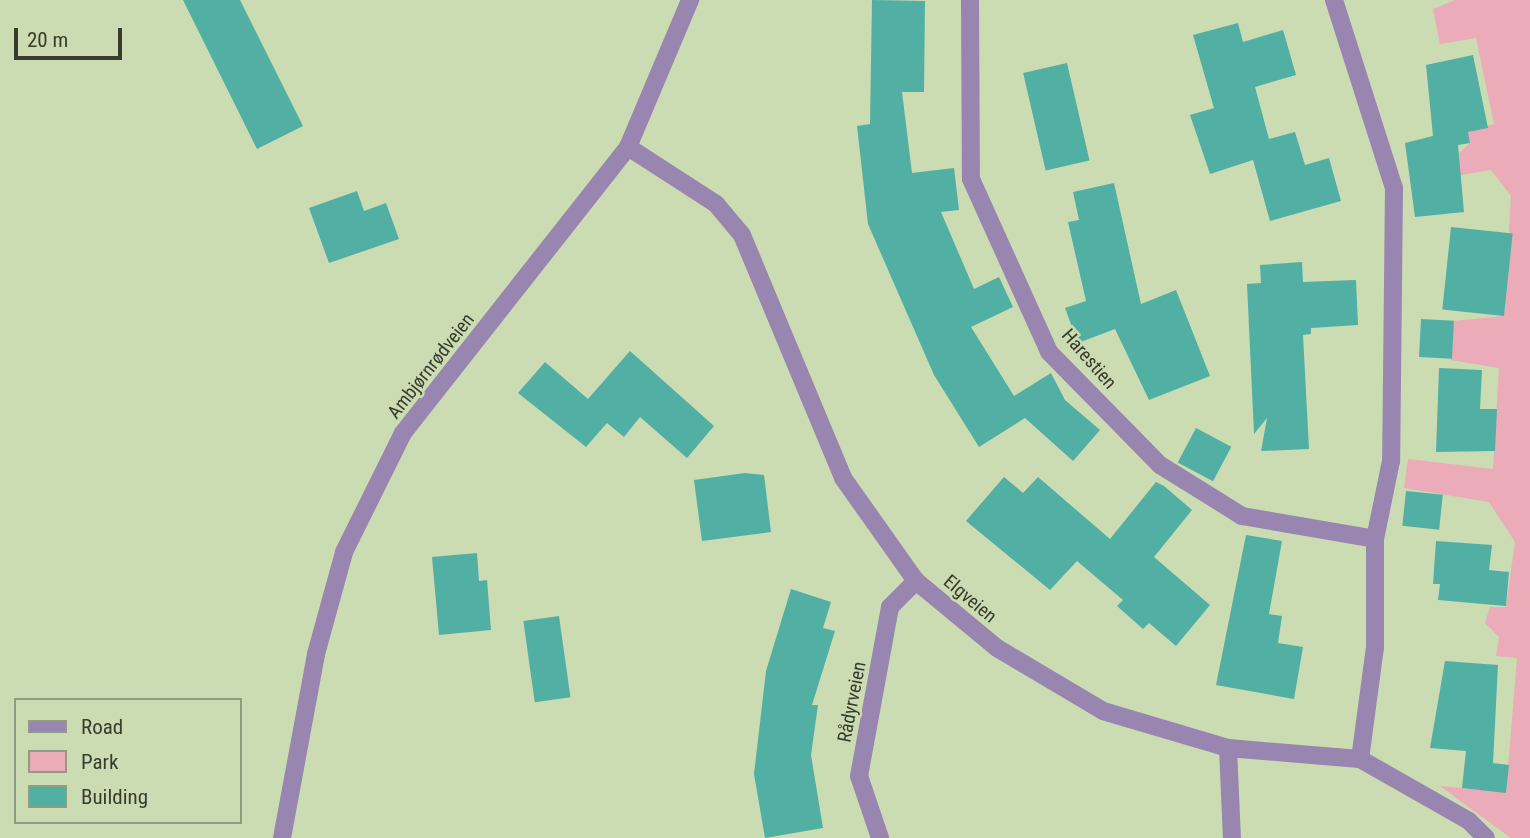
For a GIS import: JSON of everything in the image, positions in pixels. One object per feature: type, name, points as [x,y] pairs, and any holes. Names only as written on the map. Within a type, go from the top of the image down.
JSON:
[{"type":"street","name":"Ambjørnrødveien","points":[[282,838],[316,654],[344,552],[403,433],[628,147],[690,0]]},
{"type":"street","name":"Harestien","points":[[970,0],[971,179],[1049,352],[1160,465],[1242,516],[1375,539]]},
{"type":"street","points":[[1334,0],[1394,188],[1391,461],[1375,539],[1375,647],[1360,759]]},
{"type":"street","name":"Elgveien","points":[[628,147],[716,204],[742,235],[843,478],[916,581],[997,649],[1103,711],[1228,748],[1360,759],[1469,821],[1486,838]]},
{"type":"street","name":"Rådyrveien","points":[[880,838],[859,776],[890,607],[916,581]]},
{"type":"street","points":[[1228,748],[1232,838]]},
{"type":"green space","points":[[1455,0],[1530,0],[1530,838],[1511,838],[1440,786],[1506,792],[1517,658],[1496,656],[1499,637],[1485,623],[1490,607],[1506,607],[1515,542],[1489,502],[1404,488],[1408,459],[1493,469],[1499,368],[1451,360],[1454,321],[1504,316],[1511,196],[1491,170],[1461,175],[1443,168],[1470,143],[1468,132],[1494,124],[1476,38],[1440,44],[1433,9]]},
{"type":"building","points":[[183,0],[240,0],[303,126],[257,149]]},
{"type":"building","points":[[872,0],[925,1],[924,92],[902,92],[912,173],[954,168],[959,210],[941,212],[974,289],[999,277],[1013,307],[971,327],[1014,396],[1051,373],[1065,400],[1100,430],[1073,461],[1025,418],[979,447],[934,375],[868,224],[857,126],[870,124]]},
{"type":"building","points":[[1238,23],[1243,42],[1283,30],[1296,75],[1255,87],[1269,139],[1295,132],[1305,165],[1329,158],[1341,201],[1270,221],[1253,160],[1210,174],[1190,115],[1214,108],[1193,35]]},
{"type":"building","points":[[1473,55],[1488,128],[1468,132],[1470,143],[1458,145],[1464,212],[1415,217],[1405,143],[1433,136],[1426,65]]},
{"type":"building","points":[[1067,63],[1089,160],[1046,171],[1023,73]]},
{"type":"building","points":[[1114,183],[1141,304],[1176,290],[1210,376],[1149,400],[1115,329],[1078,343],[1065,308],[1086,301],[1068,222],[1079,220],[1073,192]]},
{"type":"building","points":[[357,191],[364,211],[386,203],[399,239],[329,263],[309,208]]},
{"type":"building","points":[[1451,227],[1513,233],[1504,316],[1442,310]]},
{"type":"building","points":[[1302,262],[1303,282],[1356,280],[1358,325],[1311,328],[1311,334],[1303,335],[1309,449],[1261,451],[1267,418],[1254,434],[1247,284],[1261,283],[1260,265]]},
{"type":"building","points":[[1421,319],[1454,321],[1452,359],[1419,357]]},
{"type":"building","points":[[630,351],[714,426],[687,458],[640,417],[624,437],[607,423],[586,447],[518,393],[545,362],[588,399]]},
{"type":"building","points":[[1439,368],[1482,370],[1480,409],[1497,409],[1495,451],[1436,452]]},
{"type":"building","points":[[1196,428],[1231,447],[1213,481],[1178,462]]},
{"type":"building","points":[[745,473],[764,475],[771,532],[702,541],[694,480]]},
{"type":"building","points":[[1004,477],[1023,493],[1038,477],[1110,539],[1156,482],[1164,486],[1192,510],[1154,557],[1210,605],[1176,646],[1149,623],[1143,629],[1117,606],[1123,600],[1077,561],[1050,590],[966,521]]},
{"type":"building","points":[[1406,491],[1443,495],[1439,530],[1402,526]]},
{"type":"building","points":[[1246,535],[1282,541],[1269,614],[1282,616],[1278,643],[1303,647],[1294,699],[1216,685]]},
{"type":"building","points":[[1436,541],[1492,545],[1489,570],[1509,572],[1506,606],[1438,600],[1440,584],[1433,584]]},
{"type":"building","points":[[477,553],[479,581],[487,580],[491,630],[439,635],[432,557]]},
{"type":"building","points":[[791,589],[831,602],[823,628],[835,631],[812,705],[818,705],[811,755],[823,828],[765,838],[754,774],[766,671]]},
{"type":"building","points":[[559,616],[570,697],[535,702],[523,621]]},
{"type":"building","points":[[1445,661],[1498,665],[1493,763],[1509,765],[1506,793],[1462,788],[1466,751],[1430,748]]}]
